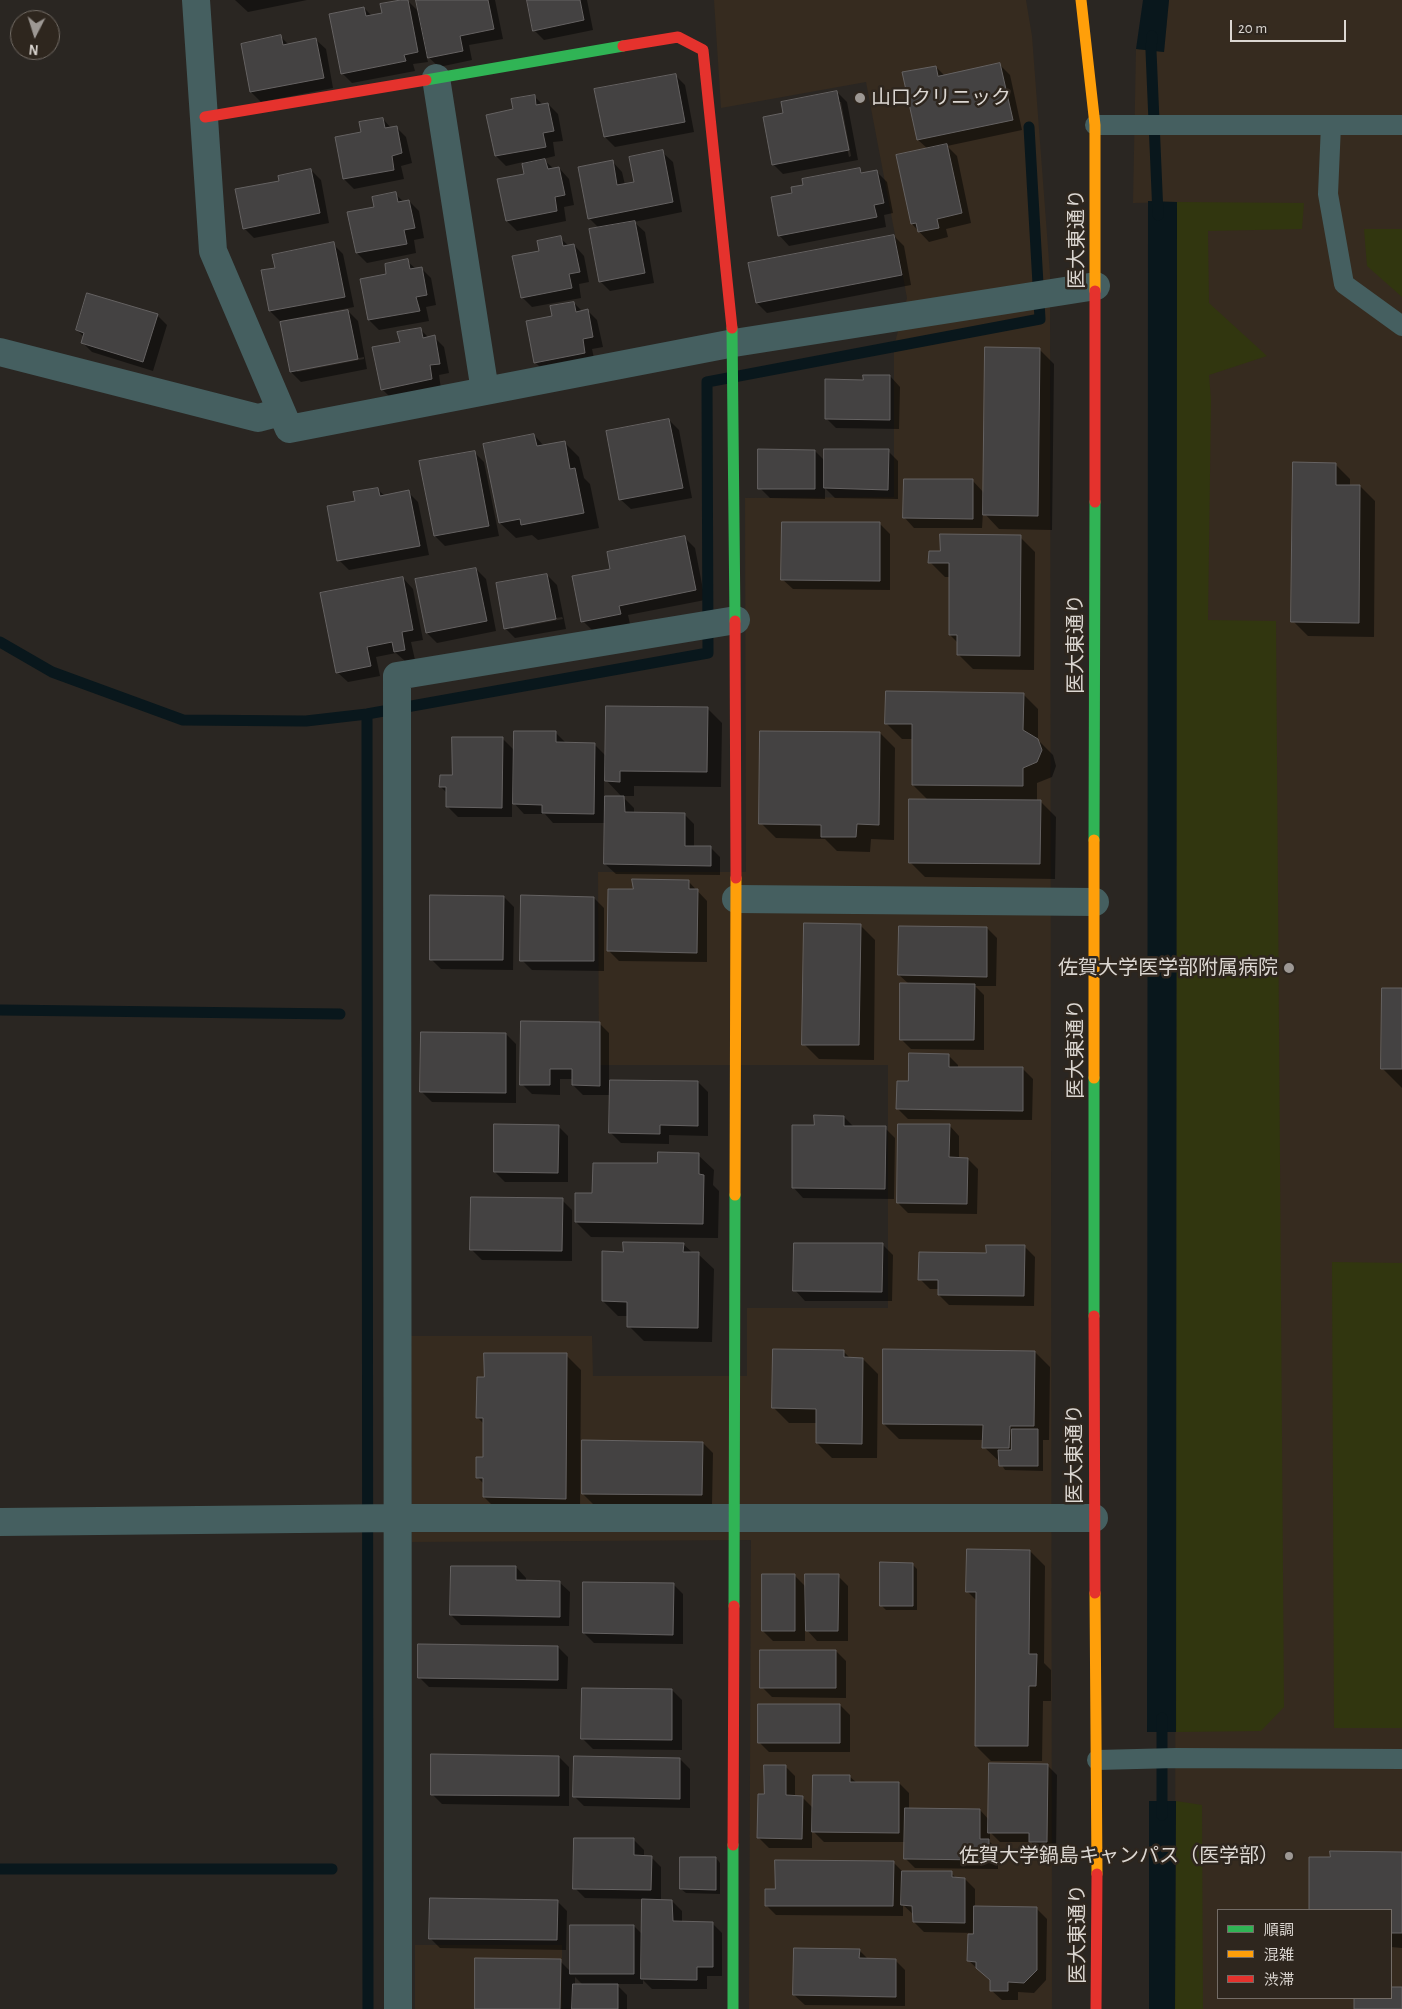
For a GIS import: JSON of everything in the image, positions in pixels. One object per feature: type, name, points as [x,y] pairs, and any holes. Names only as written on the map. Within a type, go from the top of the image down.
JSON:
[{"type":"street","points":[[196,0],[213,251],[289,429],[485,391],[734,351],[1096,286]]},
{"type":"street","name":"医大東通り","points":[[1081,0],[1095,125],[1094,1518],[1097,1760],[1096,2009]]},
{"type":"street","points":[[205,117],[678,37],[703,50],[734,351],[730,621],[736,899],[733,2009]]},
{"type":"street","points":[[436,78],[485,391]]},
{"type":"street","points":[[0,352],[258,418],[281,412]]},
{"type":"street","points":[[398,2009],[391,1518],[397,676],[730,621]]},
{"type":"street","points":[[736,899],[1095,902]]},
{"type":"street","points":[[0,1522],[391,1518],[1094,1518]]},
{"type":"lane","points":[[1095,125],[1402,125]]},
{"type":"lane","points":[[1331,125],[1328,194],[1344,284],[1402,326]]},
{"type":"lane","points":[[1097,1760],[1187,1758],[1402,1759]]},
{"type":"shaded area","points":[[714,0],[1026,0],[1032,36],[1050,274],[1052,2009],[749,2009],[751,1540],[412,1542],[411,1336],[592,1336],[593,1376],[747,1376],[747,1308],[888,1308],[888,1065],[599,1065],[598,872],[746,872],[745,498],[894,497],[894,346],[907,298],[866,82],[721,108]]},
{"type":"shaded area","points":[[1143,0],[1169,0],[1164,52],[1136,49]]},
{"type":"shaded area","name":"佐賀大学医学部附属病院","points":[[1169,0],[1402,0],[1402,2009],[1175,2009],[1177,202],[1133,203],[1136,49],[1164,52]]},
{"type":"shaded area","points":[[1148,201],[1177,202],[1176,1732],[1147,1732]]},
{"type":"shaded area","points":[[1149,1801],[1176,1801],[1175,2009],[1149,2009]]},
{"type":"shaded area","points":[[415,1945],[562,1945],[562,2009],[415,2009]]},
{"type":"green space","points":[[1177,202],[1304,203],[1302,229],[1208,231],[1209,303],[1267,356],[1209,375],[1211,400],[1208,620],[1276,621],[1284,1707],[1261,1731],[1176,1732]]},
{"type":"green space","points":[[1364,229],[1402,229],[1402,297],[1367,266]]},
{"type":"green space","points":[[1332,1262],[1402,1263],[1402,1728],[1334,1728]]},
{"type":"green space","points":[[1176,1801],[1202,1805],[1203,2009],[1175,2009]]},
{"type":"building","points":[[408,0],[418,52],[404,55],[406,61],[341,74],[329,14],[364,7],[366,16],[382,13],[380,4]]},
{"type":"building","points":[[416,0],[488,0],[494,29],[460,36],[463,51],[428,58]]},
{"type":"building","points":[[527,0],[580,0],[584,20],[533,31]]},
{"type":"building","points":[[281,35],[283,45],[316,38],[324,78],[250,92],[241,44]]},
{"type":"building","points":[[1000,63],[1013,120],[917,140],[902,72],[936,66],[938,76]]},
{"type":"building","points":[[676,74],[685,122],[604,137],[594,89]]},
{"type":"building","points":[[837,91],[849,150],[772,165],[763,117],[783,113],[781,102]]},
{"type":"building","points":[[535,95],[536,105],[548,103],[554,131],[543,133],[546,147],[495,156],[486,115],[513,109],[511,99]]},
{"type":"building","points":[[383,118],[385,128],[397,126],[402,153],[392,156],[394,170],[343,179],[335,137],[361,132],[359,122]]},
{"type":"building","points":[[947,144],[962,213],[937,219],[939,228],[918,232],[916,223],[911,224],[896,155]]},
{"type":"building","points":[[663,150],[673,202],[588,219],[578,167],[613,160],[617,185],[634,182],[629,157]]},
{"type":"building","points":[[545,159],[548,169],[559,167],[565,195],[555,197],[557,211],[506,221],[497,179],[524,174],[522,164]]},
{"type":"building","points":[[860,168],[861,173],[877,170],[884,203],[874,205],[877,217],[778,236],[771,197],[792,193],[791,187],[803,185],[802,179]]},
{"type":"building","points":[[311,169],[320,213],[243,229],[235,189],[279,181],[278,176]]},
{"type":"building","points":[[396,192],[398,202],[409,200],[415,228],[404,230],[407,244],[356,253],[347,212],[374,207],[372,197]]},
{"type":"building","points":[[635,221],[645,273],[599,282],[589,229]]},
{"type":"building","points":[[894,235],[902,275],[756,303],[748,263]]},
{"type":"building","points":[[561,236],[563,246],[574,244],[580,272],[569,274],[572,288],[521,298],[512,256],[539,251],[537,241]]},
{"type":"building","points":[[334,242],[345,297],[269,311],[261,270],[275,268],[272,255]]},
{"type":"building","points":[[408,259],[410,269],[422,267],[427,295],[416,297],[420,311],[368,320],[360,279],[386,274],[385,264]]},
{"type":"building","points":[[87,293],[158,314],[143,362],[81,343],[84,333],[76,330]]},
{"type":"building","points":[[574,302],[576,312],[588,309],[593,337],[583,339],[585,353],[534,363],[526,321],[552,316],[550,306]]},
{"type":"building","points":[[348,310],[358,359],[290,372],[280,322]]},
{"type":"building","points":[[421,328],[423,338],[435,335],[440,364],[430,365],[432,379],[381,390],[372,347],[400,342],[397,332]]},
{"type":"building","points":[[985,347],[1040,348],[1038,516],[983,515]]},
{"type":"building","points":[[863,375],[890,375],[890,420],[825,419],[825,379],[863,380]]},
{"type":"building","points":[[669,419],[683,488],[619,500],[606,431]]},
{"type":"building","points":[[534,434],[537,446],[565,441],[570,469],[575,468],[584,513],[521,525],[520,519],[499,523],[483,444]]},
{"type":"building","points":[[758,449],[815,450],[815,489],[758,489]]},
{"type":"building","points":[[824,449],[889,449],[888,490],[824,488]]},
{"type":"building","points":[[475,451],[489,526],[434,536],[419,461]]},
{"type":"building","points":[[1293,462],[1336,463],[1336,485],[1360,485],[1359,623],[1291,622]]},
{"type":"building","points":[[904,479],[973,479],[973,519],[903,518]]},
{"type":"building","points":[[378,488],[380,496],[409,490],[420,546],[337,561],[327,506],[355,501],[353,492]]},
{"type":"building","points":[[782,522],[880,522],[880,581],[781,580]]},
{"type":"building","points":[[940,534],[1021,535],[1020,656],[957,655],[957,635],[949,635],[949,563],[928,563],[929,551],[940,551]]},
{"type":"building","points":[[685,536],[696,590],[619,606],[621,614],[581,622],[572,576],[610,569],[607,552]]},
{"type":"building","points":[[476,568],[487,621],[426,633],[415,579]]},
{"type":"building","points":[[547,574],[556,619],[504,629],[496,583]]},
{"type":"building","points":[[403,577],[413,630],[402,632],[405,650],[394,652],[392,642],[367,647],[371,666],[336,673],[320,593]]},
{"type":"building","points":[[886,691],[1024,693],[1023,730],[1038,739],[1042,750],[1037,762],[1023,768],[1023,786],[912,785],[912,724],[885,724]]},
{"type":"building","points":[[606,706],[708,707],[707,772],[620,771],[620,782],[605,781]]},
{"type":"building","points":[[514,731],[556,731],[556,742],[595,743],[594,814],[542,813],[542,805],[513,804]]},
{"type":"building","points":[[760,731],[880,732],[879,825],[857,824],[856,837],[821,837],[821,825],[759,824]]},
{"type":"building","points":[[452,737],[503,737],[502,808],[446,807],[446,787],[439,787],[440,775],[452,775]]},
{"type":"building","points":[[605,796],[624,796],[625,812],[685,813],[685,846],[711,846],[711,866],[604,864]]},
{"type":"building","points":[[909,799],[1041,800],[1040,864],[909,863]]},
{"type":"building","points":[[632,879],[689,880],[689,889],[698,889],[697,953],[607,951],[608,889],[633,889]]},
{"type":"building","points":[[430,895],[504,896],[503,960],[430,960]]},
{"type":"building","points":[[521,895],[594,897],[594,961],[520,961]]},
{"type":"building","points":[[804,923],[861,924],[859,1045],[802,1045]]},
{"type":"building","points":[[899,926],[987,927],[987,977],[898,975]]},
{"type":"building","points":[[900,983],[975,984],[974,1040],[900,1040]]},
{"type":"building","points":[[1382,988],[1402,988],[1402,1069],[1381,1069]]},
{"type":"building","points":[[521,1021],[600,1022],[600,1086],[572,1085],[572,1069],[550,1069],[550,1085],[520,1085]]},
{"type":"building","points":[[421,1032],[506,1033],[506,1093],[420,1092]]},
{"type":"building","points":[[909,1053],[949,1054],[949,1067],[1023,1067],[1023,1111],[896,1109],[897,1081],[908,1081]]},
{"type":"building","points":[[610,1080],[698,1081],[698,1126],[660,1125],[660,1134],[609,1133]]},
{"type":"building","points":[[814,1115],[844,1116],[844,1126],[886,1126],[885,1189],[792,1188],[792,1125],[814,1125]]},
{"type":"building","points":[[494,1124],[559,1125],[558,1173],[494,1172]]},
{"type":"building","points":[[898,1124],[950,1124],[949,1157],[968,1158],[967,1204],[897,1203]]},
{"type":"building","points":[[658,1152],[699,1153],[699,1174],[704,1175],[703,1224],[575,1222],[575,1193],[592,1193],[593,1163],[657,1163]]},
{"type":"building","points":[[471,1197],[563,1198],[562,1251],[470,1250]]},
{"type":"building","points":[[623,1242],[684,1243],[683,1252],[699,1252],[698,1328],[627,1327],[627,1302],[602,1301],[602,1251],[623,1252]]},
{"type":"building","points":[[794,1243],[883,1243],[882,1292],[793,1291]]},
{"type":"building","points":[[986,1245],[1025,1245],[1024,1296],[938,1295],[938,1280],[918,1280],[919,1252],[986,1253]]},
{"type":"building","points":[[773,1349],[844,1350],[844,1357],[863,1358],[862,1444],[816,1443],[816,1409],[772,1408]]},
{"type":"building","points":[[883,1349],[1035,1351],[1034,1426],[1010,1426],[1009,1448],[982,1448],[983,1425],[883,1424]]},
{"type":"building","points":[[484,1353],[567,1353],[566,1499],[483,1497],[483,1478],[476,1478],[476,1457],[483,1457],[483,1418],[476,1418],[477,1377],[484,1377]]},
{"type":"building","points":[[1012,1429],[1038,1429],[1038,1466],[999,1466],[998,1450],[1011,1450]]},
{"type":"building","points":[[582,1440],[703,1442],[702,1495],[582,1494]]},
{"type":"building","points":[[967,1549],[1030,1550],[1029,1654],[1037,1654],[1036,1686],[1029,1686],[1028,1746],[975,1746],[976,1592],[966,1592]]},
{"type":"building","points":[[880,1562],[913,1563],[913,1606],[880,1606]]},
{"type":"building","points":[[451,1566],[516,1566],[516,1580],[560,1581],[560,1617],[450,1615]]},
{"type":"building","points":[[762,1574],[795,1574],[795,1631],[762,1631]]},
{"type":"building","points":[[805,1574],[839,1574],[838,1631],[806,1631]]},
{"type":"building","points":[[583,1582],[674,1583],[673,1635],[583,1633]]},
{"type":"building","points":[[418,1644],[558,1646],[558,1680],[418,1678]]},
{"type":"building","points":[[760,1650],[836,1650],[836,1688],[760,1688]]},
{"type":"building","points":[[582,1688],[672,1689],[672,1740],[581,1739]]},
{"type":"building","points":[[758,1704],[840,1704],[840,1743],[758,1743]]},
{"type":"building","points":[[431,1754],[559,1756],[559,1796],[431,1795]]},
{"type":"building","points":[[574,1756],[680,1758],[680,1799],[573,1797]]},
{"type":"building","points":[[989,1763],[1048,1764],[1047,1842],[1029,1842],[1029,1833],[988,1833]]},
{"type":"building","points":[[764,1765],[786,1765],[786,1795],[803,1796],[802,1839],[757,1838],[758,1794],[764,1794]]},
{"type":"building","points":[[813,1775],[850,1775],[850,1782],[899,1782],[899,1833],[812,1832]]},
{"type":"building","points":[[905,1808],[980,1809],[980,1839],[989,1839],[989,1860],[904,1859]]},
{"type":"building","points":[[574,1838],[634,1838],[634,1855],[652,1856],[651,1890],[573,1889]]},
{"type":"building","points":[[1330,1851],[1402,1852],[1402,1933],[1392,1933],[1392,1909],[1309,1909],[1309,1857],[1330,1857]]},
{"type":"building","points":[[680,1857],[716,1857],[716,1890],[680,1889]]},
{"type":"building","points":[[775,1860],[894,1861],[893,1906],[765,1906],[765,1889],[775,1889]]},
{"type":"building","points":[[902,1871],[952,1871],[952,1877],[965,1878],[965,1923],[913,1922],[912,1906],[901,1905]]},
{"type":"building","points":[[430,1898],[558,1900],[557,1940],[429,1939]]},
{"type":"building","points":[[642,1899],[672,1900],[673,1921],[713,1922],[713,1967],[697,1967],[697,1980],[641,1979]]},
{"type":"building","points":[[974,1906],[1037,1907],[1037,1970],[1024,1983],[1008,1982],[1008,1991],[990,1991],[990,1980],[976,1968],[976,1962],[967,1961],[968,1934],[973,1934]]},
{"type":"building","points":[[570,1925],[634,1925],[634,1974],[570,1974]]},
{"type":"building","points":[[794,1948],[860,1949],[859,1958],[896,1959],[896,1997],[793,1995]]},
{"type":"building","points":[[475,1958],[561,1959],[560,2009],[475,2009]]},
{"type":"building","points":[[573,1984],[618,1984],[618,2009],[572,2009]]},
{"type":"building","points":[[1392,1987],[1402,1987],[1402,2009],[1354,2009],[1354,1999],[1392,1999]]},
{"type":"waterway","points":[[1152,36],[1151,51],[1158,215]]},
{"type":"waterway","points":[[0,642],[52,672],[183,720],[306,721],[367,714],[708,653],[707,382],[1040,319],[1029,127]]},
{"type":"waterway","points":[[367,714],[368,2009]]},
{"type":"waterway","points":[[0,1010],[340,1014]]},
{"type":"waterway","points":[[1162,1718],[1162,1815]]},
{"type":"waterway","points":[[0,1869],[332,1869]]},
{"type":"traffic: fast","points":[[426,80],[623,46]]},
{"type":"traffic: fast","points":[[732,328],[735,621]]},
{"type":"traffic: fast","points":[[1094,840],[1095,502]]},
{"type":"traffic: fast","points":[[1094,1078],[1094,1316]]},
{"type":"traffic: fast","points":[[734,1606],[735,1195]]},
{"type":"traffic: fast","points":[[733,1845],[733,2009]]},
{"type":"traffic: slow","points":[[1081,0],[1095,125],[1095,291]]},
{"type":"traffic: slow","points":[[1094,840],[1094,1078]]},
{"type":"traffic: slow","points":[[735,1195],[736,878]]},
{"type":"traffic: slow","points":[[1095,1593],[1097,1874]]},
{"type":"traffic: jam","points":[[623,46],[678,37],[703,50],[732,328]]},
{"type":"traffic: jam","points":[[205,117],[426,80]]},
{"type":"traffic: jam","points":[[1095,291],[1095,502]]},
{"type":"traffic: jam","points":[[735,621],[736,878]]},
{"type":"traffic: jam","points":[[1094,1316],[1095,1593]]},
{"type":"traffic: jam","points":[[733,1845],[734,1606]]},
{"type":"traffic: jam","points":[[1096,2009],[1097,1874]]},
{"type":"place","name":"山口クリニック","points":[[860,98]]},
{"type":"place","name":"佐賀大学医学部附属病院","points":[[1289,968]]},
{"type":"place","name":"佐賀大学鍋島キャンパス（医学部）","points":[[1289,1856]]}]
